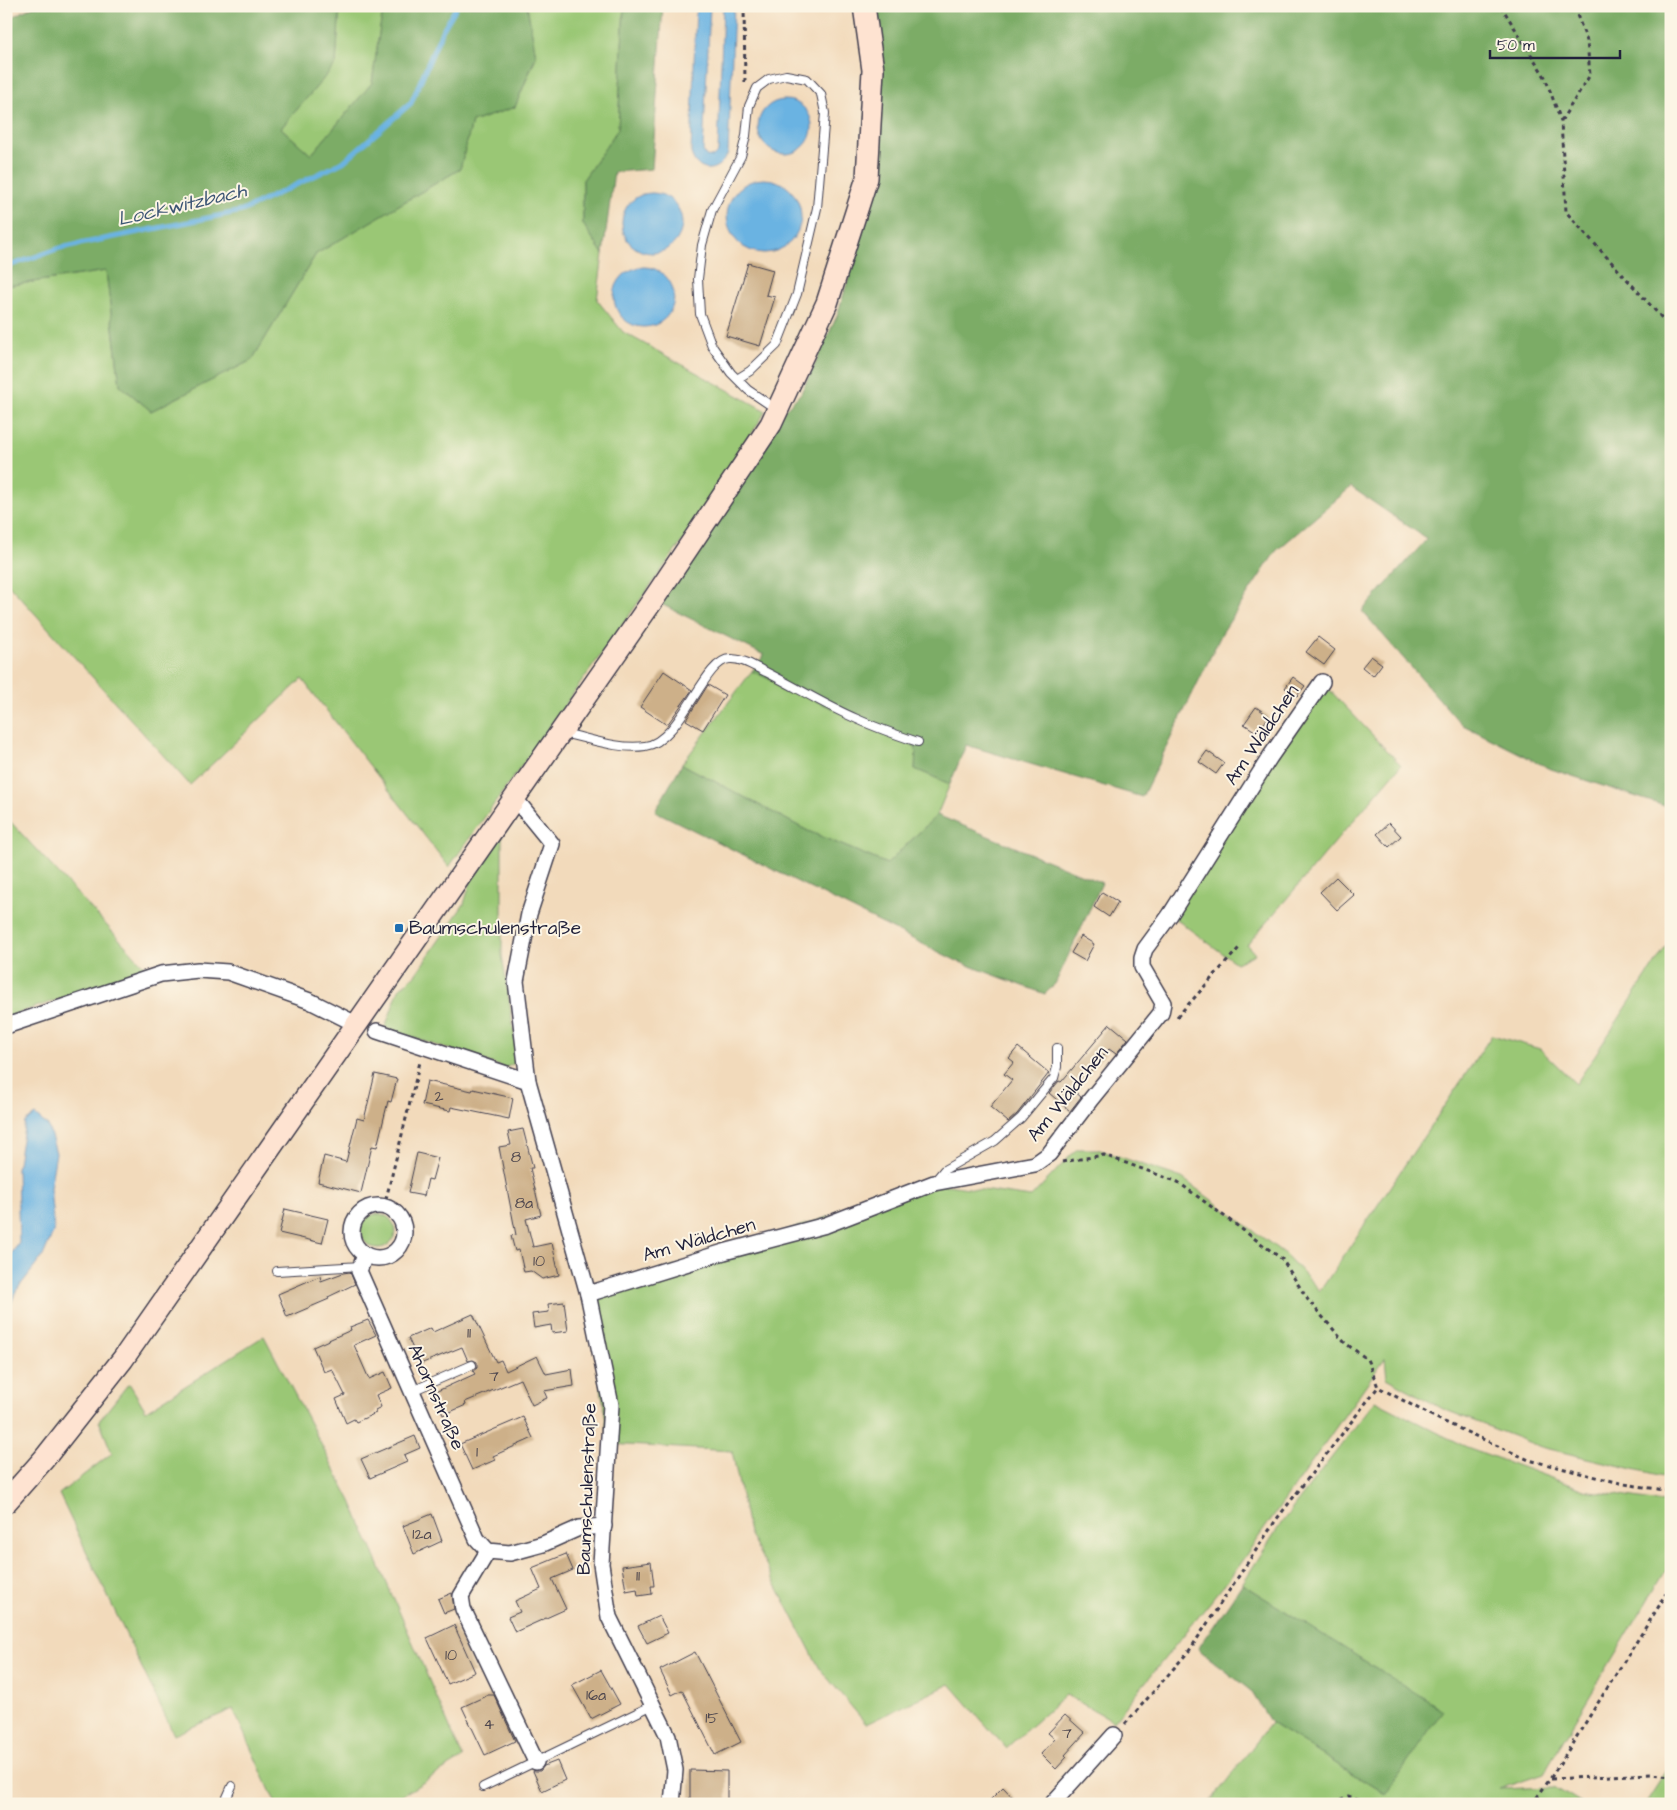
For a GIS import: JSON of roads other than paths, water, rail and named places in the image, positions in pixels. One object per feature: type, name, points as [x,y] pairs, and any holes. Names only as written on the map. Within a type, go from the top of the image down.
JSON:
[{"type":"main road","points":[[6,1502],[44,1459],[123,1360],[653,600],[771,424],[827,303],[867,178],[873,70],[864,6]]},
{"type":"street","name":"Am Wäldchen","points":[[588,1294],[724,1252],[826,1225],[934,1183],[1035,1164],[1049,1154],[1161,1013],[1162,1002],[1142,967],[1142,958],[1145,950],[1170,915],[1270,757],[1322,682]]},
{"type":"street","name":"Baumschulenstraße","points":[[514,800],[552,844],[529,914],[516,981],[528,1081],[588,1294],[611,1405],[601,1564],[608,1617],[668,1736],[675,1770],[672,1804]]},
{"type":"street","points":[[6,1026],[160,974],[198,970],[228,972],[238,975],[310,1001],[356,1024]]},
{"type":"street","points":[[378,1031],[528,1081]]},
{"type":"street","name":"Ahornstraße","points":[[363,1260],[389,1256],[399,1248],[404,1236],[402,1223],[395,1213],[384,1207],[369,1208],[357,1216],[351,1230],[354,1244],[363,1260],[359,1271],[476,1539],[488,1551]]},
{"type":"street","points":[[536,1762],[463,1609],[461,1596],[488,1551],[510,1553],[543,1544],[579,1528],[604,1526]]},
{"type":"street","points":[[1052,1804],[1114,1736]]},
{"type":"lane","points":[[738,379],[750,371],[777,345],[797,294],[817,208],[825,113],[820,94],[807,79],[786,75],[769,79],[757,88],[749,106],[746,136],[741,156],[712,210],[702,245],[698,279],[700,314],[712,346],[738,379],[748,390],[778,410]]},
{"type":"lane","points":[[560,732],[615,744],[647,746],[663,737],[675,725],[712,671],[724,660],[732,658],[743,661],[780,679],[856,719],[918,742]]},
{"type":"lane","points":[[934,1183],[944,1170],[995,1141],[1021,1118],[1054,1078],[1057,1067],[1057,1048]]},
{"type":"lane","points":[[277,1271],[363,1260]]},
{"type":"lane","points":[[412,1391],[472,1365]]},
{"type":"lane","points":[[482,1787],[653,1705]]},
{"type":"lane","points":[[224,1804],[232,1786]]},
{"type":"water","points":[[696,6],[710,6],[703,151],[706,156],[713,157],[718,152],[723,6],[734,6],[728,153],[719,165],[709,169],[698,166],[691,153]]},
{"type":"water","points":[[785,100],[795,102],[804,108],[810,117],[812,127],[810,137],[804,146],[795,152],[785,154],[775,152],[766,146],[760,137],[758,127],[760,117],[766,108],[775,102]]},
{"type":"water","points":[[757,179],[771,179],[785,185],[795,195],[801,209],[801,223],[795,237],[785,247],[771,253],[757,253],[743,247],[733,237],[727,223],[727,209],[733,195],[743,185]]},
{"type":"water","points":[[652,193],[669,198],[677,206],[682,223],[677,240],[669,248],[652,253],[635,248],[627,240],[622,223],[627,206],[635,198]]},
{"type":"water","points":[[644,267],[661,272],[669,280],[674,297],[669,314],[661,322],[644,327],[627,322],[619,314],[614,297],[619,280],[627,272]]},
{"type":"water","points":[[35,1115],[48,1126],[56,1153],[50,1188],[54,1230],[43,1256],[16,1291],[10,1307],[6,1308],[6,1261],[19,1243],[17,1169],[25,1122]]},
{"type":"waterway","name":"Lockwitzbach","points":[[6,267],[60,248],[242,211],[343,162],[411,103],[442,31],[457,6]]},
{"type":"place","name":"Baumschulenstraße","points":[[399,928]]}]
